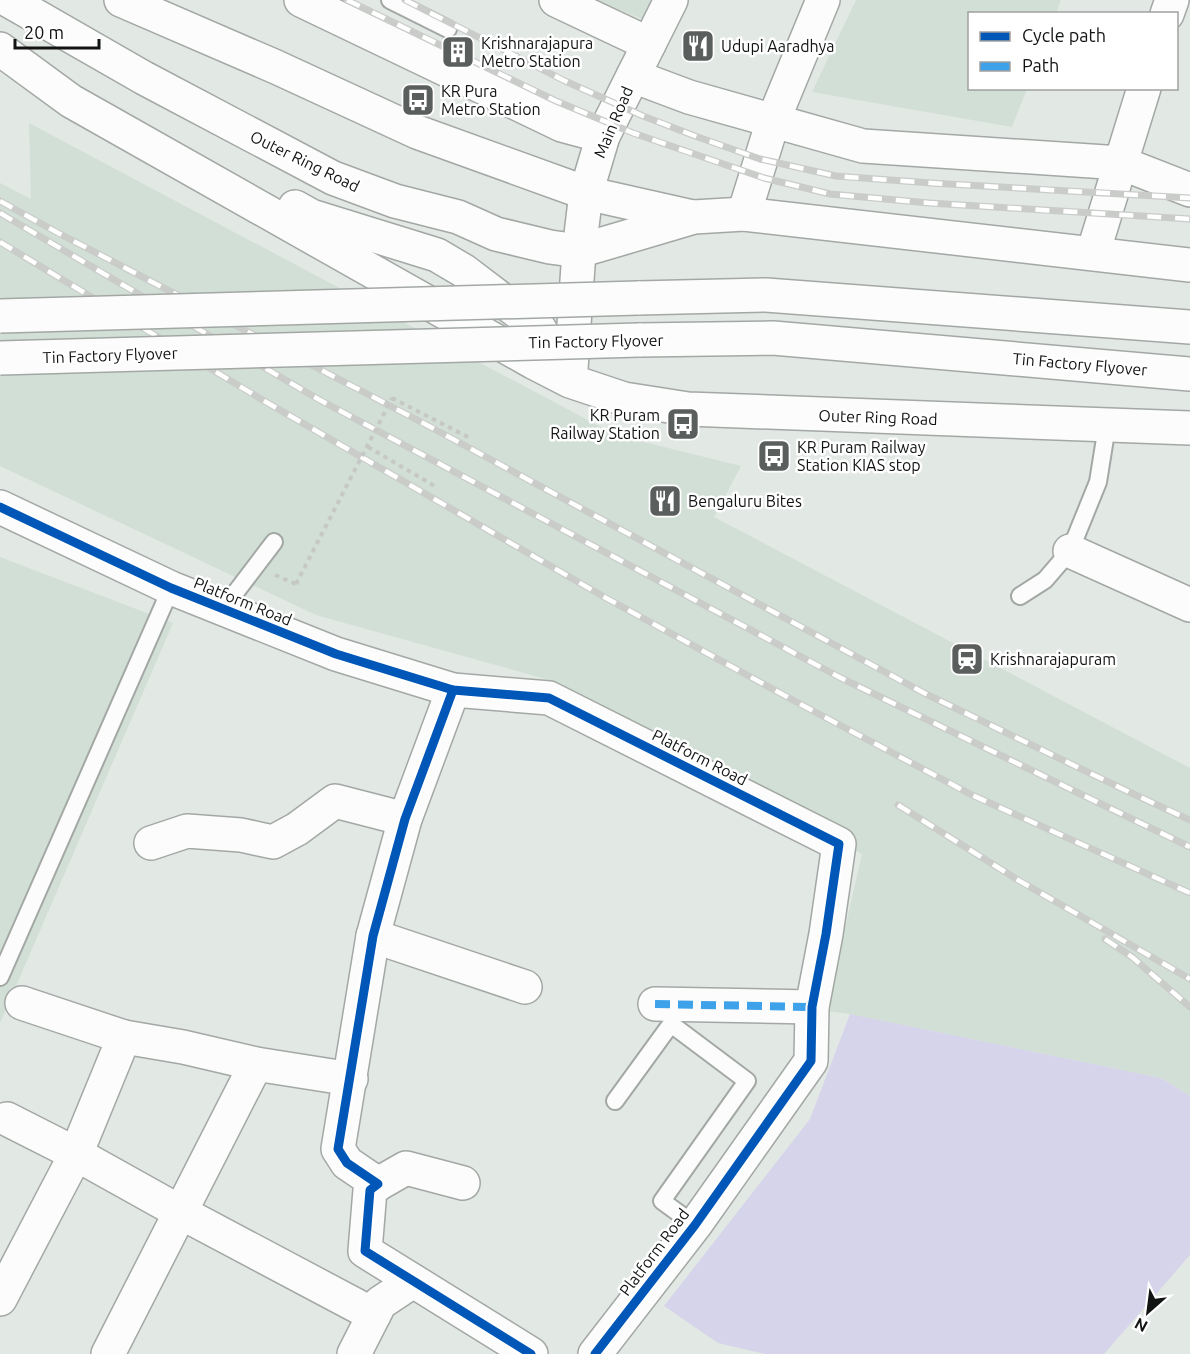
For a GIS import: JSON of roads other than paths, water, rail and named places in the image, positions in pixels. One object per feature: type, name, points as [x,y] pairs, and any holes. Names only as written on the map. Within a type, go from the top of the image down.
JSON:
[{"type":"main road","name":"Outer Ring Road","points":[[8,0],[144,78],[333,178],[395,201],[458,217],[496,234],[550,247],[579,251],[694,217],[744,214],[1190,265]]},
{"type":"main road","name":"Outer Ring Road","points":[[121,0],[276,67],[417,132],[586,193],[694,217]]},
{"type":"main road","points":[[302,0],[358,13],[562,125],[603,136]]},
{"type":"main road","points":[[556,0],[649,44]]},
{"type":"main road","name":"Main Road","points":[[570,381],[579,251],[586,193],[603,136],[671,0]]},
{"type":"main road","points":[[744,214],[773,121],[823,0]]},
{"type":"main road","name":"Outer Ring Road","points":[[0,49],[71,101],[533,362],[570,381],[624,399],[688,409],[1190,428]]},
{"type":"main road","points":[[633,76],[689,97],[862,146],[1121,163],[1190,190]]},
{"type":"main road","points":[[1093,253],[1143,90]]},
{"type":"main road","name":"Outer Ring Road","points":[[164,154],[215,161],[311,216],[437,255],[464,271],[539,328],[570,381]]},
{"type":"main road","points":[[0,316],[766,296],[1190,327]]},
{"type":"main road","name":"Tin Factory Flyover","points":[[0,358],[639,339],[773,338],[1190,374]]},
{"type":"main road","name":"Platform Road","points":[[0,507],[171,588],[336,654],[453,690],[549,698],[839,844],[812,1008],[811,1061],[694,1225],[595,1354]]},
{"type":"main road","points":[[1070,551],[1190,605]]},
{"type":"main road","points":[[378,1184],[347,1163],[338,1149],[373,936],[405,819],[453,690]]},
{"type":"main road","points":[[152,843],[188,831],[242,835],[273,842],[335,801],[405,819]]},
{"type":"main road","points":[[373,936],[525,987]]},
{"type":"main road","points":[[22,1004],[124,1036],[256,1064],[351,1078]]},
{"type":"main road","points":[[655,1004],[812,1008]]},
{"type":"main road","points":[[0,1299],[76,1154],[124,1036]]},
{"type":"main road","points":[[108,1354],[256,1064]]},
{"type":"main road","points":[[7,1119],[374,1315]]},
{"type":"main road","points":[[463,1184],[406,1168],[378,1184],[370,1190],[365,1251],[531,1354]]},
{"type":"main road","points":[[354,1354],[380,1303],[413,1281]]},
{"type":"lane","points":[[390,0],[448,29]]},
{"type":"lane","points":[[1020,596],[1045,580],[1070,551],[1098,482],[1107,426]]},
{"type":"lane","points":[[223,609],[274,542]]},
{"type":"lane","points":[[0,977],[171,588]]},
{"type":"lane","points":[[615,1101],[671,1024],[747,1081],[662,1201],[694,1225]]},
{"type":"railway","points":[[347,0],[556,101],[633,133],[764,178],[830,194],[929,203],[1190,219]]},
{"type":"railway","points":[[405,0],[565,81],[643,116],[760,159],[836,176],[1190,198]]},
{"type":"railway","points":[[0,201],[423,423],[924,693],[1190,820]]},
{"type":"railway","points":[[0,213],[318,399],[841,678],[1190,847]]},
{"type":"railway","points":[[0,242],[266,402],[606,598],[972,795],[1190,893]]},
{"type":"railway","points":[[898,805],[1018,880],[1190,979]]},
{"type":"railway","points":[[1105,939],[1132,957],[1190,1007]]},
{"type":"place","name":"Udupi Aaradhya","points":[[698,46]]},
{"type":"place","name":"Krishnarajapura Metro Station","points":[[458,52]]},
{"type":"place","name":"KR Pura Metro Station","points":[[418,100]]},
{"type":"place","name":"KR Puram Railway Station","points":[[683,424]]},
{"type":"place","name":"KR Puram Railway Station KIAS stop","points":[[774,456]]},
{"type":"place","name":"Bengaluru Bites","points":[[665,501]]},
{"type":"place","name":"Krishnarajapuram","points":[[967,659]]}]
